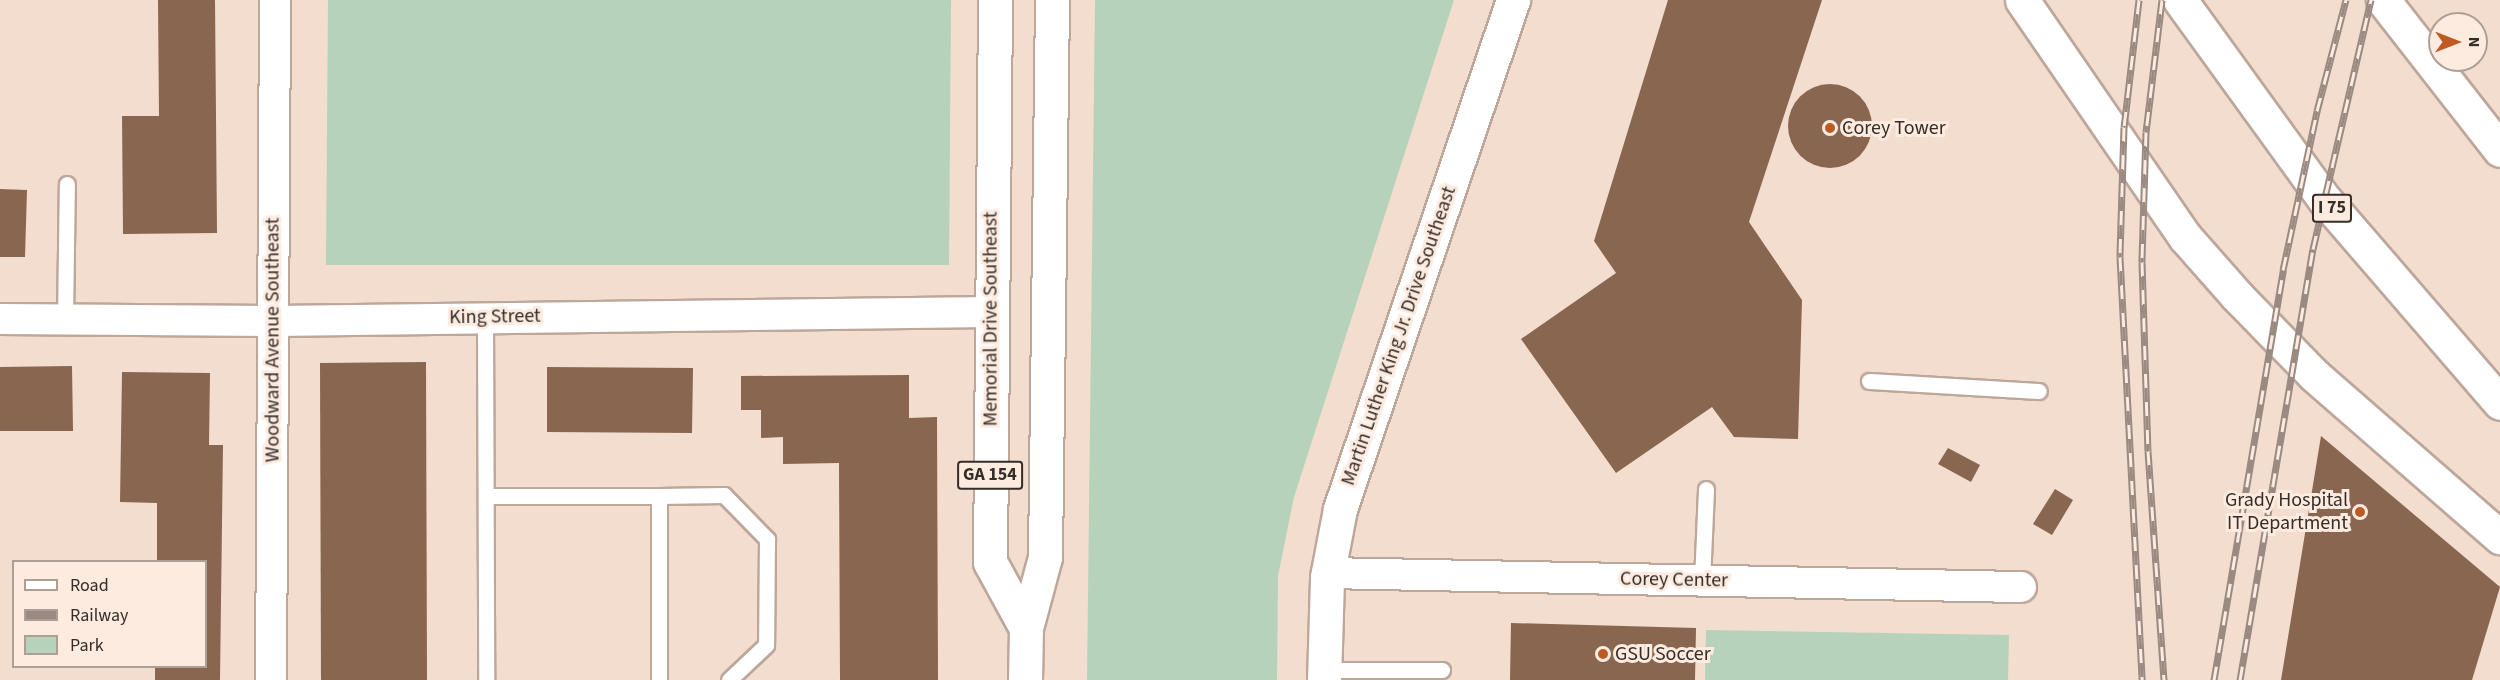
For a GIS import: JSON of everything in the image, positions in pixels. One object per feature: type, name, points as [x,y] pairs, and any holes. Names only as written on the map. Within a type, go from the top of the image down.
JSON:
[{"type":"main road","name":"Memorial Drive Southeast","points":[[995,0],[990,312],[990,562],[1026,628]]},
{"type":"main road","name":"Memorial Drive Southeast","points":[[1025,680],[1026,628],[1045,557],[1052,0]]},
{"type":"main road","name":"Martin Luther King Jr. Drive Southeast","points":[[1324,675],[1327,573],[1340,509],[1513,0]]},
{"type":"main road","points":[[2022,0],[2185,237],[2255,316],[2391,445],[2500,537]]},
{"type":"main road","name":"I 75","points":[[2180,0],[2325,200],[2500,403]]},
{"type":"main road","points":[[2383,0],[2500,150]]},
{"type":"street","name":"Woodward Avenue Southeast","points":[[271,680],[275,0]]},
{"type":"street","name":"King Street","points":[[0,319],[273,321],[990,312]]},
{"type":"street","name":"Corey Center","points":[[1327,573],[2021,587]]},
{"type":"lane","points":[[65,319],[67,184]]},
{"type":"lane","points":[[485,317],[486,680]]},
{"type":"lane","points":[[1869,381],[2039,391]]},
{"type":"lane","points":[[1702,581],[1706,489]]},
{"type":"lane","points":[[486,496],[724,495],[767,539],[766,645],[729,680]]},
{"type":"lane","points":[[659,496],[659,680]]},
{"type":"lane","points":[[1324,675],[1442,670]]},
{"type":"green space","points":[[328,0],[951,0],[949,265],[326,265]]},
{"type":"green space","points":[[1095,0],[1454,0],[1294,497],[1278,576],[1277,680],[1087,680]]},
{"type":"green space","points":[[1706,630],[2009,635],[2008,680],[1705,680]]},
{"type":"building","points":[[158,0],[215,0],[217,233],[123,234],[122,116],[159,116]]},
{"type":"building","points":[[1668,0],[1822,0],[1749,222],[1802,300],[1798,439],[1734,437],[1712,407],[1616,473],[1521,339],[1616,273],[1594,241]]},
{"type":"building","name":"Corey Tower","points":[[1830,84],[1846,87],[1860,96],[1869,110],[1872,126],[1869,142],[1860,156],[1846,165],[1830,168],[1814,165],[1800,156],[1791,142],[1788,126],[1791,110],[1800,96],[1814,87]]},
{"type":"building","points":[[0,189],[27,190],[25,257],[0,257]]},
{"type":"building","points":[[426,362],[427,680],[321,680],[320,363]]},
{"type":"building","points":[[72,366],[73,431],[0,431],[0,367]]},
{"type":"building","points":[[547,367],[693,368],[692,433],[547,432]]},
{"type":"building","points":[[122,372],[210,373],[209,445],[223,445],[220,680],[155,680],[155,668],[207,668],[207,560],[157,560],[157,503],[120,502]]},
{"type":"building","points":[[909,375],[909,418],[937,417],[938,680],[840,680],[839,463],[783,464],[783,437],[761,438],[761,410],[741,410],[741,376]]},
{"type":"building","name":"Grady Hospital IT Department","points":[[2321,436],[2500,587],[2472,680],[2281,680]]},
{"type":"building","points":[[1948,448],[1980,465],[1971,482],[1938,464]]},
{"type":"building","points":[[2055,489],[2073,500],[2052,535],[2033,524]]},
{"type":"building","name":"GSU Soccer","points":[[1511,623],[1696,628],[1695,680],[1510,680]]},
{"type":"railway","points":[[2139,0],[2124,127],[2120,257],[2142,680]]},
{"type":"railway","points":[[2162,0],[2146,132],[2142,262],[2148,451],[2164,680]]},
{"type":"railway","points":[[2214,680],[2283,270],[2317,111],[2346,0]]},
{"type":"railway","points":[[2240,680],[2313,249],[2371,0]]},
{"type":"place","name":"Corey Tower","points":[[1830,128]]},
{"type":"place","name":"Grady Hospital IT Department","points":[[2360,512]]},
{"type":"place","name":"GSU Soccer","points":[[1603,654]]}]
